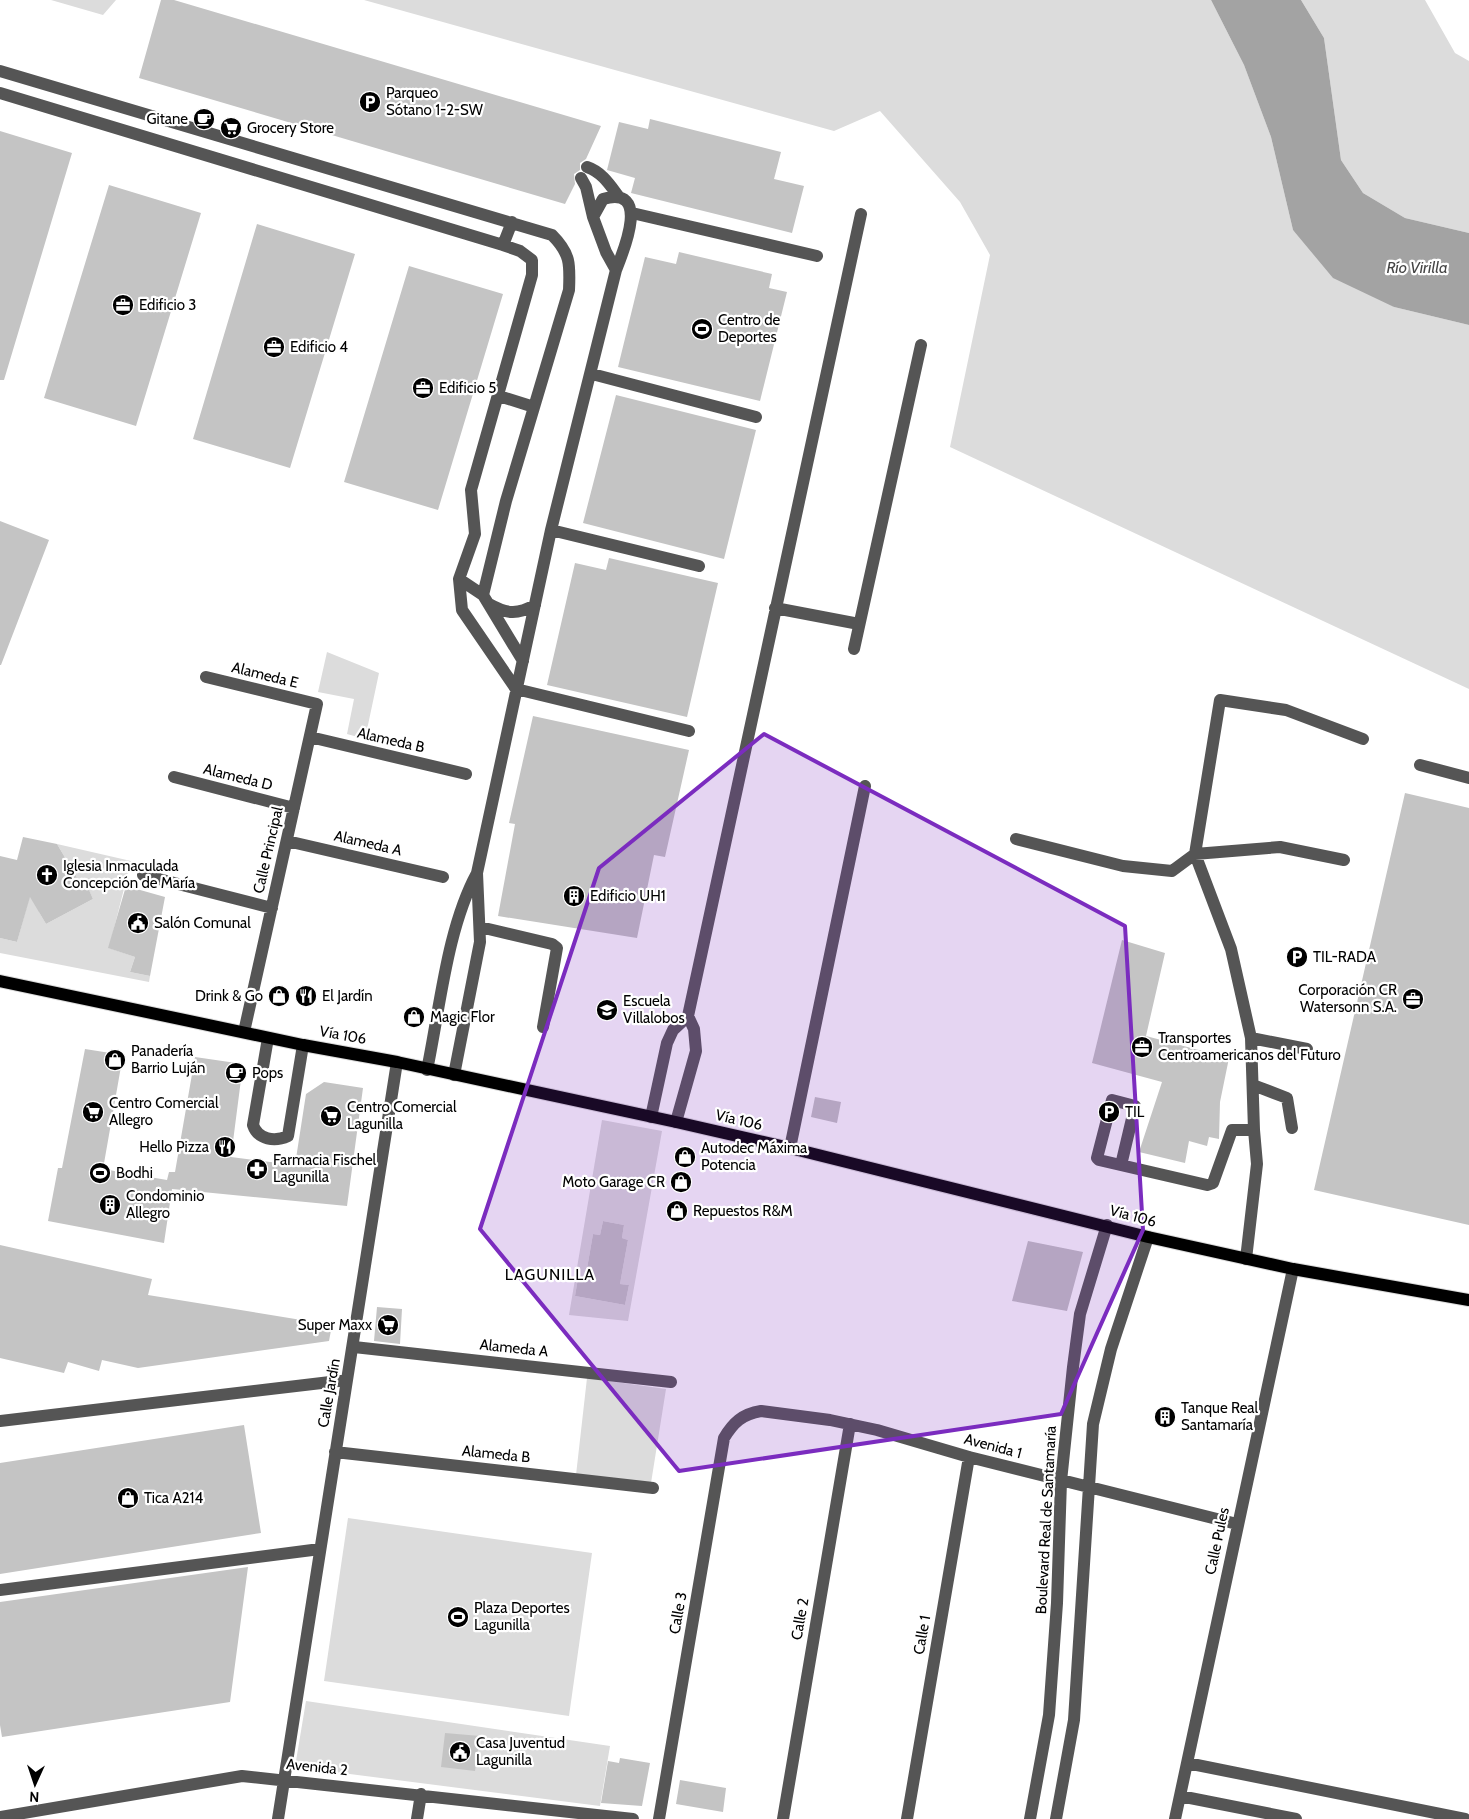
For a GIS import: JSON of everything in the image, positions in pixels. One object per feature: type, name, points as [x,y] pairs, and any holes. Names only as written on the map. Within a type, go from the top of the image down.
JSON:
[{"type":"main road","name":"Vía 106","points":[[0,981],[268,1038],[398,1062],[427,1070],[676,1122],[790,1148],[1148,1237],[1293,1270],[1469,1300]]},
{"type":"street","points":[[523,661],[486,599],[496,540],[569,290],[570,264],[564,247],[552,235],[512,222],[5,73],[2,93],[503,245],[520,251],[532,260],[532,275],[471,490],[475,534],[459,579],[462,610],[516,689],[689,731]]},
{"type":"street","points":[[427,1070],[455,932],[465,894],[476,873],[551,530],[592,374],[616,270],[627,244],[632,213],[627,203],[619,197],[595,170],[584,173],[586,187],[593,217],[606,252],[616,270]]},
{"type":"street","points":[[593,217],[603,199],[619,197]]},
{"type":"street","points":[[632,213],[817,256]]},
{"type":"street","points":[[651,1117],[667,1043],[673,1030],[688,1016],[861,214]]},
{"type":"street","points":[[503,245],[512,222]]},
{"type":"street","points":[[854,649],[921,345]]},
{"type":"street","points":[[592,374],[756,417]]},
{"type":"street","points":[[498,396],[534,407]]},
{"type":"street","points":[[551,530],[699,566]]},
{"type":"street","points":[[475,534],[496,540]]},
{"type":"street","points":[[459,579],[510,614],[524,611],[535,605]]},
{"type":"street","points":[[775,608],[859,624]]},
{"type":"street","name":"Alameda E","points":[[206,677],[317,704]]},
{"type":"street","points":[[1246,1259],[1257,1164],[1251,1038],[1231,949],[1195,854],[1220,700],[1286,710],[1363,739]]},
{"type":"street","name":"Calle Principal","points":[[244,1032],[317,704]]},
{"type":"street","name":"Alameda B","points":[[310,738],[466,774]]},
{"type":"street","points":[[1420,765],[1469,778]]},
{"type":"street","name":"Alameda D","points":[[174,777],[294,808]]},
{"type":"street","points":[[790,1148],[865,786]]},
{"type":"street","points":[[1016,839],[1123,866],[1172,871],[1195,854],[1280,847],[1344,860]]},
{"type":"street","name":"Alameda A","points":[[287,841],[443,877]]},
{"type":"street","points":[[454,1075],[480,942],[476,873]]},
{"type":"street","points":[[143,875],[272,908]]},
{"type":"street","points":[[480,927],[552,944],[557,948],[543,1027]]},
{"type":"street","points":[[676,1122],[696,1051],[694,1030],[688,1016]]},
{"type":"street","points":[[268,1038],[253,1126],[261,1136],[279,1140],[288,1136],[303,1045]]},
{"type":"street","points":[[1251,1038],[1306,1049]]},
{"type":"street","name":"Calle Jardín","points":[[278,1819],[398,1062]]},
{"type":"street","points":[[1253,1085],[1287,1098],[1292,1128]]},
{"type":"street","points":[[1122,1165],[1135,1106],[1115,1100],[1111,1103],[1097,1158],[1122,1165],[1211,1185],[1232,1130],[1254,1130]]},
{"type":"street","name":"Boulevard Real de Santamaría","points":[[1030,1819],[1049,1715],[1058,1604],[1061,1481],[1080,1314],[1107,1226]]},
{"type":"street","points":[[1056,1819],[1074,1720],[1093,1424],[1111,1349],[1148,1237]]},
{"type":"street","name":"Calle Pules","points":[[1175,1819],[1293,1270]]},
{"type":"street","name":"Alameda A","points":[[354,1347],[671,1382]]},
{"type":"street","points":[[0,1421],[347,1380]]},
{"type":"street","name":"Avenida 1","points":[[740,1418],[749,1413],[760,1411],[850,1424],[1088,1488],[1237,1524]]},
{"type":"street","name":"Calle 3","points":[[659,1819],[724,1438],[740,1418]]},
{"type":"street","name":"Calle 2","points":[[783,1819],[850,1424]]},
{"type":"street","name":"Alameda B","points":[[335,1452],[653,1488]]},
{"type":"street","name":"Calle 1","points":[[907,1819],[969,1457]]},
{"type":"street","points":[[0,1590],[320,1548]]},
{"type":"street","points":[[1187,1763],[1465,1819]]},
{"type":"street","name":"Avenida 2","points":[[0,1817],[242,1776],[421,1794],[552,1814],[633,1819]]},
{"type":"street","points":[[417,1819],[421,1794]]},
{"type":"street","points":[[1180,1796],[1296,1819]]},
{"type":"highlighted area","points":[[764,734],[1125,926],[1143,1230],[1061,1414],[679,1471],[480,1229],[599,868]]},
{"type":"shaded area","points":[[51,0],[116,0],[103,15]]},
{"type":"shaded area","points":[[364,0],[1211,0],[1244,65],[1271,137],[1293,230],[1394,307],[1469,325],[1469,689],[950,447],[990,255],[960,202],[880,111],[834,131]]},
{"type":"shaded area","points":[[1301,0],[1425,0],[1455,53],[1469,61],[1469,233],[1405,218],[1363,193],[1341,160],[1324,38]]},
{"type":"shaded area","points":[[327,652],[379,673],[365,739],[347,734],[354,699],[318,692]]},
{"type":"shaded area","points":[[57,844],[131,861],[109,948],[135,957],[130,972],[150,976],[149,982],[0,953],[0,938],[17,942],[30,895],[15,867],[43,909],[39,912],[46,924],[93,899],[86,884],[82,886]]},
{"type":"shaded area","points":[[602,1120],[662,1131],[628,1321],[569,1315]],"holes":[[[603,1221],[624,1225],[622,1238],[628,1240],[620,1284],[629,1285],[625,1305],[575,1296],[578,1278],[585,1280],[593,1234],[600,1235]]]},
{"type":"shaded area","points":[[587,1378],[666,1389],[651,1483],[576,1475]]},
{"type":"shaded area","name":"Plaza Deportes Lagunilla","points":[[348,1518],[592,1553],[569,1716],[324,1681]]},
{"type":"shaded area","points":[[306,1701],[610,1746],[600,1806],[295,1767]]},
{"type":"water","name":"Río Virilla","points":[[1211,0],[1301,0],[1324,38],[1341,160],[1363,193],[1405,218],[1469,233],[1469,325],[1394,307],[1333,278],[1293,230],[1271,137],[1244,65]]},
{"type":"building","name":"Parqueo Sótano 1-2-SW","points":[[161,0],[174,0],[601,126],[586,159],[580,163],[580,170],[574,174],[575,184],[565,204],[139,78]]},
{"type":"building","points":[[650,119],[781,152],[774,179],[804,186],[792,233],[631,193],[635,178],[607,170],[619,122],[648,129]]},
{"type":"building","points":[[0,131],[72,153],[4,380],[0,380]]},
{"type":"building","name":"Edificio 3","points":[[109,185],[201,213],[136,426],[44,398]]},
{"type":"building","name":"Edificio 4","points":[[257,224],[355,254],[290,468],[193,439]]},
{"type":"building","name":"Centro de Deportes","points":[[679,252],[772,274],[769,288],[787,292],[760,401],[618,367],[645,257],[676,264]]},
{"type":"building","name":"Edificio 5","points":[[409,266],[503,294],[438,510],[344,482]]},
{"type":"building","points":[[616,395],[756,430],[724,559],[583,523]]},
{"type":"building","points":[[0,521],[49,540],[1,665],[0,665]]},
{"type":"building","points":[[609,558],[718,583],[687,717],[547,685],[575,563],[606,570]]},
{"type":"building","points":[[533,716],[689,750],[665,857],[654,855],[637,938],[498,916],[515,824],[509,823]]},
{"type":"building","name":"Corporación CR Watersonn S.A.","points":[[1405,793],[1469,808],[1469,1225],[1314,1190]]},
{"type":"building","name":"Iglesia Inmaculada Concepción de María","points":[[23,837],[57,844],[82,886],[86,883],[93,899],[46,924],[30,897],[17,942],[0,938],[0,856],[17,860]]},
{"type":"building","name":"Salón Comunal","points":[[126,886],[165,897],[150,976],[130,972],[135,957],[108,948]]},
{"type":"building","name":"Transportes Centroamericanos del Futuro","points":[[1122,940],[1165,953],[1146,1036],[1229,1058],[1220,1102],[1219,1139],[1209,1137],[1207,1146],[1189,1141],[1185,1163],[1139,1152],[1162,1082],[1092,1063]]},
{"type":"building","points":[[85,1049],[123,1055],[103,1169],[167,1180],[169,1172],[175,1172],[195,1057],[243,1064],[231,1157],[295,1165],[306,1094],[324,1082],[363,1088],[347,1206],[172,1189],[164,1243],[48,1221],[58,1168],[62,1168]]},
{"type":"building","points":[[815,1097],[841,1102],[837,1123],[811,1117]]},
{"type":"building","points":[[603,1221],[624,1225],[622,1238],[628,1240],[620,1284],[629,1285],[625,1305],[575,1296],[578,1278],[585,1280],[593,1234],[600,1235]]},
{"type":"building","points":[[1028,1241],[1083,1252],[1067,1311],[1012,1301]]},
{"type":"building","points":[[0,1245],[152,1279],[148,1295],[332,1325],[329,1341],[138,1368],[102,1360],[99,1371],[68,1362],[64,1373],[0,1358]]},
{"type":"building","name":"Super Maxx","points":[[377,1307],[402,1309],[400,1344],[374,1341]]},
{"type":"building","name":"Tica A214","points":[[244,1425],[261,1533],[0,1574],[0,1463]]},
{"type":"building","points":[[248,1567],[230,1702],[2,1737],[0,1725],[0,1602]]},
{"type":"building","name":"Casa Juventud Lagunilla","points":[[445,1733],[480,1736],[475,1771],[441,1767]]},
{"type":"building","points":[[620,1758],[650,1763],[642,1806],[601,1803],[608,1761],[619,1763]]},
{"type":"building","points":[[680,1780],[726,1788],[723,1812],[676,1804]]},
{"type":"place","name":"Parqueo Sótano 1-2-SW","points":[[370,102]]},
{"type":"place","name":"Gitane","points":[[204,119]]},
{"type":"place","name":"Grocery Store","points":[[231,128]]},
{"type":"place","name":"Edificio 3","points":[[123,305]]},
{"type":"place","name":"Centro de Deportes","points":[[702,329]]},
{"type":"place","name":"Edificio 4","points":[[274,347]]},
{"type":"place","name":"Edificio 5","points":[[423,388]]},
{"type":"place","name":"Iglesia Inmaculada Concepción de María","points":[[47,875]]},
{"type":"place","name":"Edificio UH1","points":[[574,896]]},
{"type":"place","name":"Salón Comunal","points":[[138,923]]},
{"type":"place","name":"TIL-RADA","points":[[1297,957]]},
{"type":"place","name":"Drink & Go","points":[[279,996]]},
{"type":"place","name":"El Jardín","points":[[306,996]]},
{"type":"place","name":"Corporación CR Watersonn S.A.","points":[[1413,999]]},
{"type":"place","name":"Escuela Villalobos","points":[[607,1010]]},
{"type":"place","name":"Magic Flor","points":[[414,1017]]},
{"type":"place","name":"Transportes Centroamericanos del Futuro","points":[[1142,1047]]},
{"type":"place","name":"Panadería Barrio Luján","points":[[115,1060]]},
{"type":"place","name":"Pops","points":[[236,1073]]},
{"type":"place","name":"Centro Comercial Allegro","points":[[93,1112]]},
{"type":"place","name":"TIL","points":[[1109,1112]]},
{"type":"place","name":"Centro Comercial Lagunilla","points":[[331,1116]]},
{"type":"place","name":"Hello Pizza","points":[[225,1147]]},
{"type":"place","name":"Autodec Máxima Potencia","points":[[685,1157]]},
{"type":"place","name":"Farmacia Fischel Lagunilla","points":[[257,1169]]},
{"type":"place","name":"Bodhi","points":[[100,1173]]},
{"type":"place","name":"Moto Garage CR","points":[[681,1182]]},
{"type":"place","name":"Condominio Allegro","points":[[110,1205]]},
{"type":"place","name":"Repuestos R&M","points":[[677,1211]]},
{"type":"place","name":"Super Maxx","points":[[388,1325]]},
{"type":"place","name":"Tanque Real Santamaría","points":[[1165,1417]]},
{"type":"place","name":"Tica A214","points":[[128,1498]]},
{"type":"place","name":"Plaza Deportes Lagunilla","points":[[458,1617]]},
{"type":"place","name":"Casa Juventud Lagunilla","points":[[460,1752]]},
{"type":"district","name":"LAGUNILLA","points":[[550,1274]]}]
